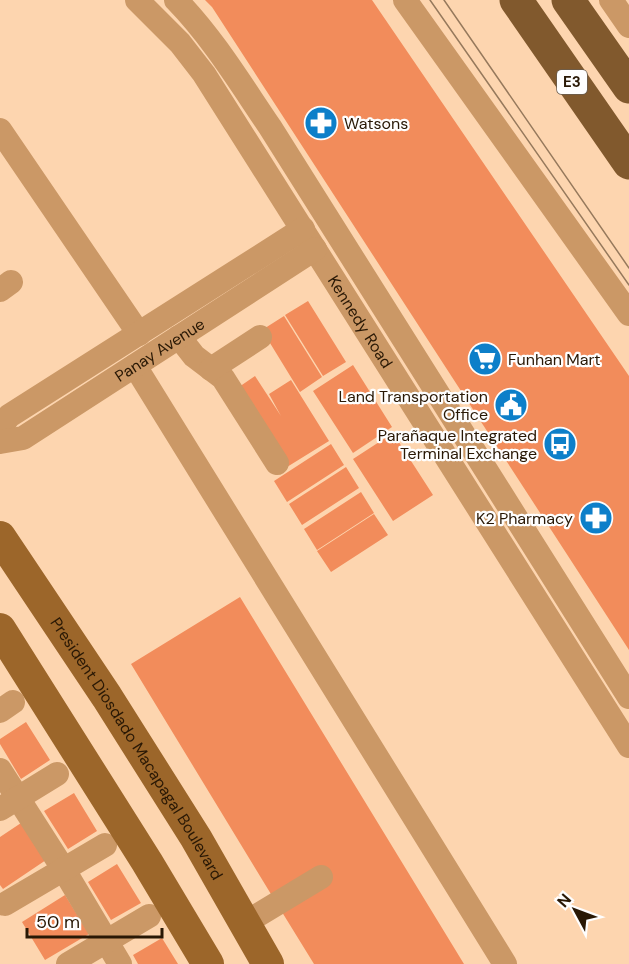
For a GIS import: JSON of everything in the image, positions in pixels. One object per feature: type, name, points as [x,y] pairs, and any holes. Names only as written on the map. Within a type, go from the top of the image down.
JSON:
[{"type":"highway","name":"E3","points":[[516,0],[629,163]]},
{"type":"highway","points":[[568,0],[629,87]]},
{"type":"main road","name":"President Diosdado Macapagal Boulevard","points":[[0,537],[107,697],[183,818],[268,964]]},
{"type":"main road","points":[[0,629],[147,862],[208,964]]},
{"type":"street","name":"Kennedy Road","points":[[137,0],[180,43],[204,74],[629,746]]},
{"type":"street","name":"Kennedy Road","points":[[176,0],[211,40],[270,127],[629,697]]},
{"type":"street","points":[[405,0],[629,314]]},
{"type":"street","points":[[611,0],[629,26]]},
{"type":"street","points":[[0,130],[139,333]]},
{"type":"street","name":"Panay Avenue","points":[[0,429],[9,416],[139,333],[309,239]]},
{"type":"street","name":"Panay Avenue","points":[[0,442],[23,438],[135,366],[179,337],[309,239]]},
{"type":"street","points":[[179,337],[194,356],[223,378],[277,463]]},
{"type":"street","points":[[211,369],[260,337]]},
{"type":"street","points":[[135,366],[505,964]]},
{"type":"street","points":[[554,628],[577,614]]},
{"type":"street","points":[[0,770],[9,804],[64,870],[120,964]]},
{"type":"street","points":[[9,804],[57,774]]},
{"type":"street","points":[[5,904],[105,845]]},
{"type":"street","points":[[245,924],[321,877]]},
{"type":"street","points":[[68,964],[149,916]]},
{"type":"building","name":"Parañaque Integrated Terminal Exchange","points":[[205,0],[372,0],[629,376],[629,650],[212,7]]},
{"type":"building","points":[[308,301],[346,362],[323,376],[285,315]]},
{"type":"building","points":[[284,316],[322,377],[300,392],[262,330]]},
{"type":"building","points":[[353,365],[392,427],[353,453],[313,391]]},
{"type":"building","points":[[255,376],[281,416],[269,394],[291,380],[329,441],[287,467],[236,389]]},
{"type":"building","points":[[393,433],[433,495],[393,521],[353,459]]},
{"type":"building","points":[[331,444],[344,465],[287,502],[274,481]]},
{"type":"building","points":[[346,467],[359,488],[302,525],[289,504]]},
{"type":"building","points":[[361,492],[374,513],[317,550],[304,529]]},
{"type":"building","points":[[374,514],[388,535],[331,572],[317,551]]},
{"type":"building","points":[[240,597],[464,964],[314,964],[277,904],[131,664]]},
{"type":"building","points":[[26,722],[50,760],[21,779],[0,744],[0,739]]},
{"type":"building","points":[[74,793],[97,831],[68,849],[44,811]]},
{"type":"building","points":[[21,823],[46,860],[3,889],[0,885],[0,837]]},
{"type":"building","points":[[117,864],[141,903],[111,920],[88,882]]},
{"type":"building","points":[[65,895],[89,934],[45,960],[22,922]]},
{"type":"building","points":[[162,938],[178,964],[138,964],[133,955]]},
{"type":"tram line","points":[[430,0],[629,285]]},
{"type":"tram line","points":[[444,0],[629,268]]},
{"type":"place","name":"Watsons","points":[[321,123]]},
{"type":"place","name":"Funhan Mart","points":[[485,359]]},
{"type":"place","name":"Land Transportation Office","points":[[511,405]]},
{"type":"place","name":"Parañaque Integrated Terminal Exchange","points":[[560,444]]},
{"type":"place","name":"K2 Pharmacy","points":[[596,518]]}]
